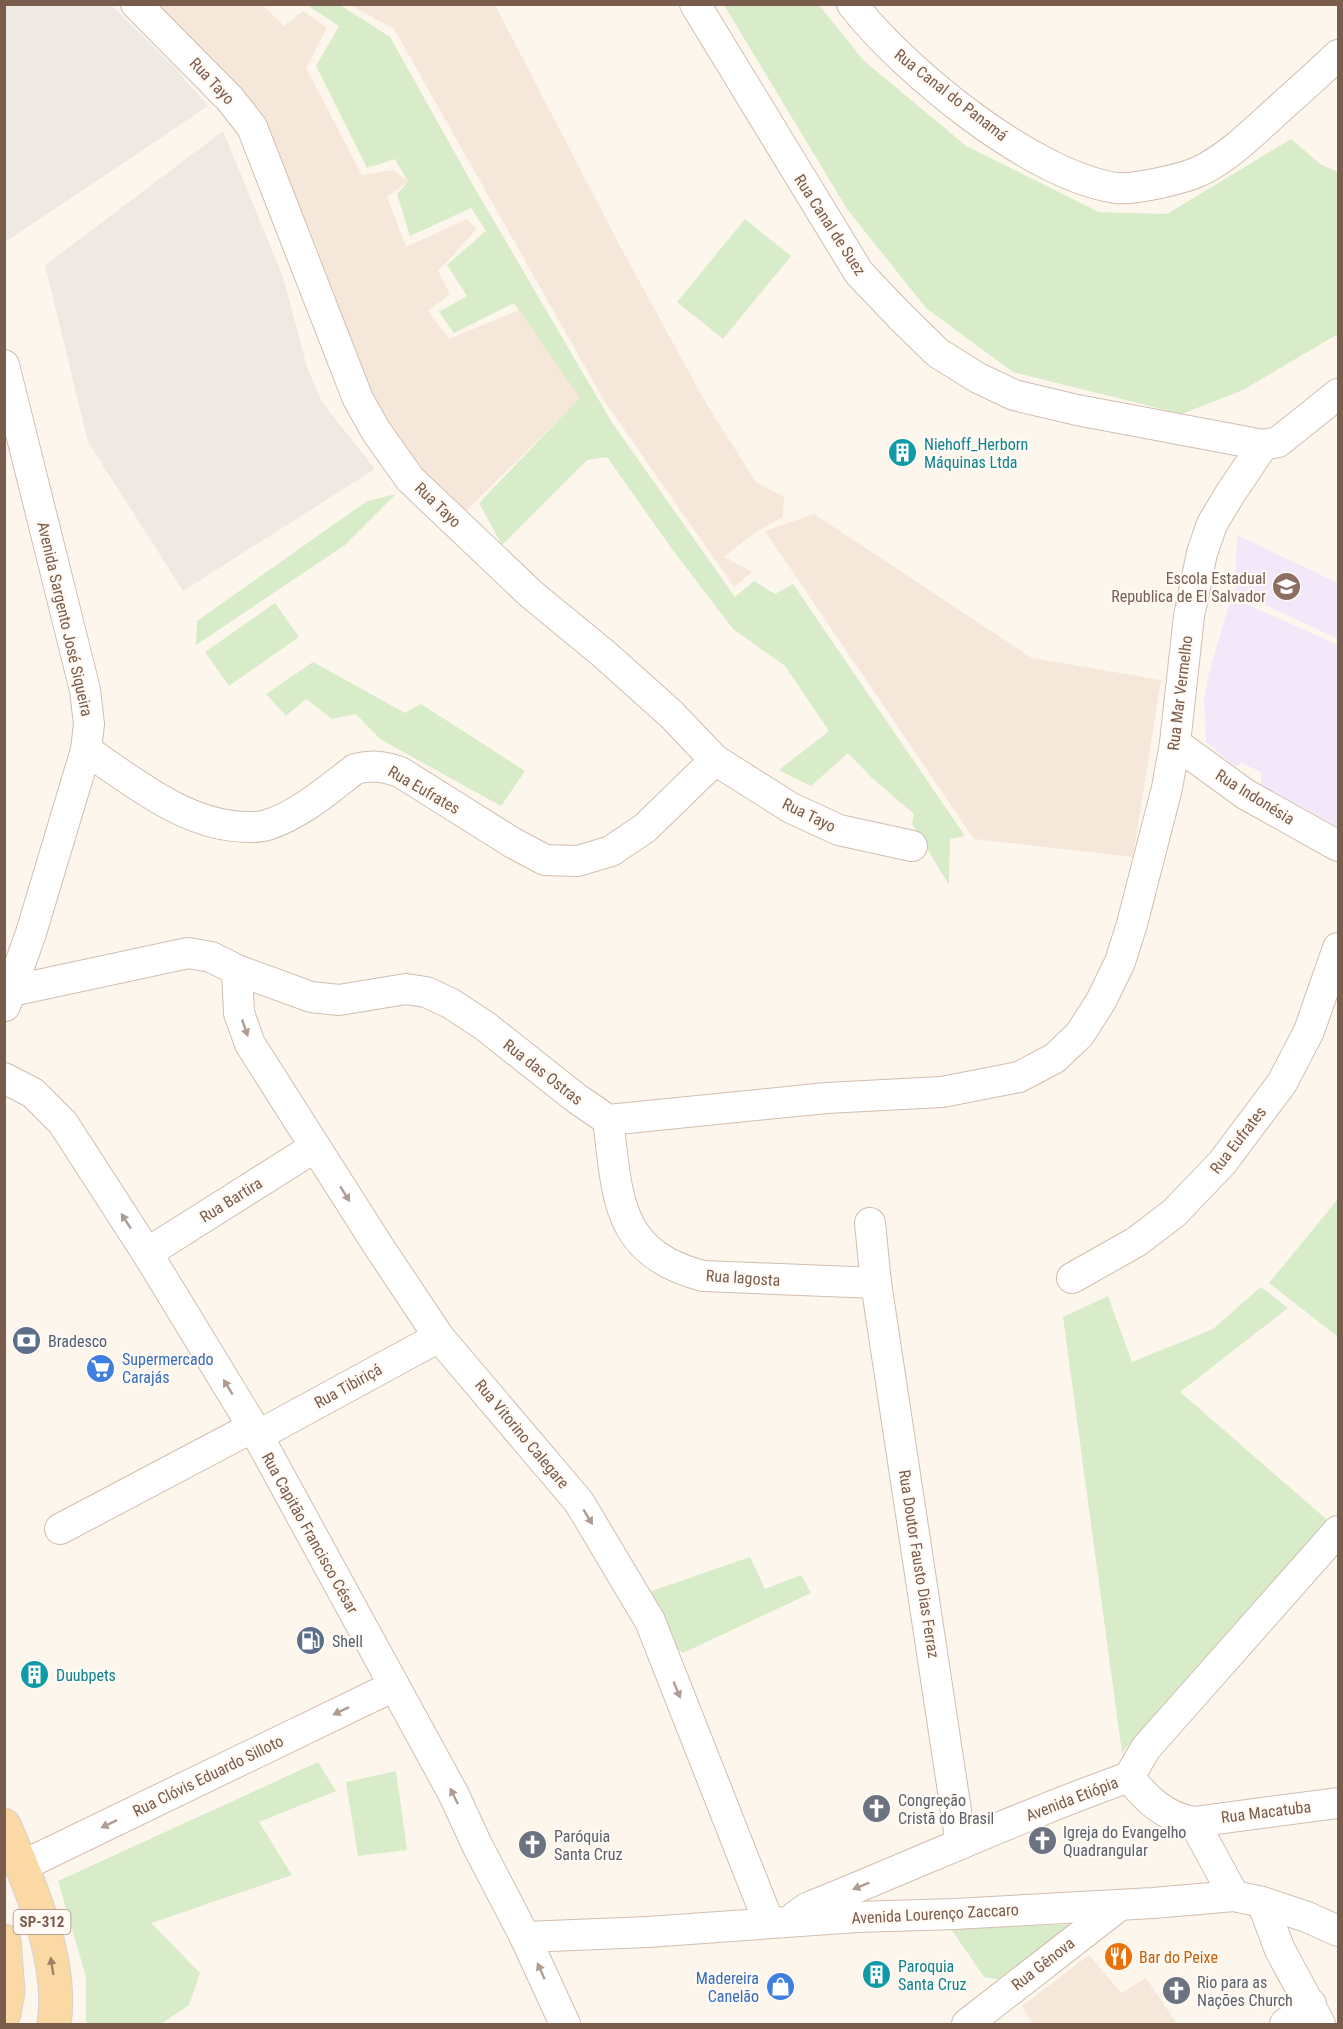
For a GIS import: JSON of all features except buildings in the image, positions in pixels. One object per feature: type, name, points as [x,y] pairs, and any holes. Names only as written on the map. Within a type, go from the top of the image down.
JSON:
[{"type":"main road","name":"SP-312","points":[[4,1825],[39,1910],[52,1966],[56,2013],[54,2025]]},
{"type":"main road","name":"SP-312","points":[[4,1941],[8,1991],[4,2014]]},
{"type":"street","name":"Rua Tayo","points":[[136,4],[230,99],[252,127],[358,399],[376,431],[411,479],[531,594],[604,654],[671,714],[715,760],[791,808],[839,830],[912,846]]},
{"type":"street","name":"Rua Canal de Suez","points":[[695,4],[859,273],[938,353],[978,378],[1014,395],[1077,410],[1263,445]]},
{"type":"street","name":"Rua Canal do Panamá","points":[[852,4],[871,29],[918,73],[1000,136],[1041,161],[1081,180],[1118,188],[1158,183],[1197,173],[1223,159],[1338,55]]},
{"type":"street","name":"Avenida Sargento José Siqueira","points":[[4,365],[85,690],[89,724],[86,750],[31,933],[8,1000]]},
{"type":"street","points":[[1263,445],[1278,442],[1338,394]]},
{"type":"street","name":"Rua Mar Vermelho","points":[[608,1120],[826,1098],[942,1092],[1019,1077],[1055,1058],[1080,1034],[1101,1001],[1120,962],[1160,818],[1175,743],[1189,616],[1202,553],[1218,514],[1263,445]]},
{"type":"street","name":"Rua Indonésia","points":[[1175,743],[1245,794],[1338,846]]},
{"type":"street","name":"Rua Eufrates","points":[[86,750],[151,795],[197,818],[232,827],[264,826],[272,823],[289,816],[355,769],[381,766],[400,772],[513,843],[545,860],[578,861],[611,851],[645,828],[715,760]]},
{"type":"street","name":"Rua Eufrates","points":[[1072,1278],[1136,1242],[1174,1214],[1222,1163],[1282,1083],[1309,1031],[1338,948]]},
{"type":"street","name":"Rua das Ostras","points":[[8,1000],[188,954],[211,957],[237,970],[311,997],[339,1000],[405,989],[426,992],[450,1003],[484,1026],[608,1120]]},
{"type":"street","name":"Rua Vitorino Calegare","points":[[237,970],[239,1013],[250,1044],[315,1147],[439,1337],[579,1502],[650,1621],[777,1923]]},
{"type":"street","name":"Rua Capitão Francisco César","points":[[4,1078],[33,1093],[63,1123],[147,1254],[255,1431],[454,1795],[525,1937],[565,2025]]},
{"type":"street","name":"Rua lagosta","points":[[608,1120],[622,1212],[635,1234],[664,1262],[682,1271],[703,1276],[876,1283]]},
{"type":"street","name":"Rua Bartira","points":[[147,1254],[315,1147]]},
{"type":"street","name":"Rua Doutor Fausto Dias Ferraz","points":[[870,1223],[876,1283],[962,1844]]},
{"type":"street","name":"Rua Tibiriçá","points":[[60,1529],[439,1337]]},
{"type":"street","name":"Avenida Etiópia","points":[[777,1923],[807,1908],[1071,1798],[1129,1778],[1146,1748],[1338,1531]]},
{"type":"street","name":"Rua Clóvis Eduardo Silloto","points":[[22,1866],[394,1686]]},
{"type":"street","points":[[1129,1778],[1144,1796],[1161,1809],[1180,1820],[1194,1822],[1248,1899],[1280,1950],[1315,2014],[1285,2025]]},
{"type":"street","name":"Rua Macatuba","points":[[1194,1822],[1338,1803]]},
{"type":"street","points":[[902,1870],[903,1894],[910,1904],[923,1914]]},
{"type":"street","name":"Avenida Lourenço Zaccaro","points":[[525,1937],[648,1932],[923,1914],[1248,1899],[1307,1917],[1338,1931]]},
{"type":"street","name":"Rua Gênova","points":[[967,2025],[1120,1905]]},
{"type":"shaded area","points":[[5,4],[111,5],[174,67],[208,106],[7,241],[4,235]]},
{"type":"shaded area","points":[[150,5],[263,5],[284,26],[303,11],[327,28],[306,68],[362,175],[393,170],[409,182],[387,197],[406,247],[467,219],[477,229],[438,271],[450,294],[428,311],[449,339],[519,310],[581,398],[462,515],[404,453],[367,393],[315,243],[256,111]]},
{"type":"shaded area","points":[[350,5],[495,5],[620,246],[707,405],[756,482],[784,497],[783,517],[756,532],[724,557],[752,572],[734,587],[605,402],[394,29]]},
{"type":"shaded area","points":[[223,131],[283,277],[307,367],[322,402],[375,469],[183,591],[88,442],[45,265]]},
{"type":"shaded area","points":[[814,514],[1032,658],[1161,680],[1133,857],[974,839],[765,531]]},
{"type":"shaded area","name":"Escola Estadual Republica de El Salvador","points":[[1237,535],[1338,583],[1338,639],[1235,591]]},
{"type":"shaded area","points":[[1231,597],[1338,645],[1338,827],[1261,785],[1261,772],[1241,763],[1236,767],[1206,742],[1204,700],[1209,673]]},
{"type":"shaded area","points":[[1089,1955],[1121,1993],[1146,1978],[1177,2024],[1033,2024],[1022,2006]]},
{"type":"green space","points":[[307,5],[340,5],[390,37],[470,180],[611,421],[735,597],[754,581],[775,594],[793,584],[965,836],[950,839],[949,885],[912,824],[914,814],[871,777],[848,753],[811,786],[779,770],[829,731],[785,666],[733,629],[672,549],[607,457],[587,460],[502,545],[479,503],[580,398],[514,303],[454,333],[439,312],[467,296],[447,265],[486,231],[471,208],[410,236],[397,194],[408,182],[395,159],[367,168],[316,66],[339,26]]},
{"type":"green space","points":[[724,5],[819,5],[863,60],[966,146],[1099,212],[1167,214],[1291,139],[1320,164],[1338,172],[1338,334],[1243,390],[1182,414],[1013,372],[926,308],[847,209]]},
{"type":"green space","points":[[745,219],[791,256],[723,339],[677,302]]},
{"type":"green space","points":[[396,494],[345,545],[196,645],[197,621],[367,501]]},
{"type":"green space","points":[[275,603],[299,637],[229,686],[205,652]]},
{"type":"green space","points":[[313,662],[405,713],[421,704],[525,771],[501,806],[380,739],[356,714],[332,719],[306,699],[286,716],[266,694]]},
{"type":"green space","points":[[1338,1199],[1338,1337],[1269,1283]]},
{"type":"green space","points":[[1261,1287],[1288,1308],[1180,1392],[1332,1524],[1209,1653],[1122,1753],[1063,1317],[1108,1296],[1132,1362],[1213,1329]]},
{"type":"green space","points":[[750,1557],[765,1589],[801,1575],[811,1593],[683,1653],[673,1646],[649,1592]]},
{"type":"green space","points":[[318,1762],[336,1791],[259,1822],[292,1875],[151,1923],[200,1973],[189,2005],[161,2024],[86,2024],[86,1977],[58,1881]]},
{"type":"green space","points":[[396,1771],[407,1850],[358,1856],[346,1782]]},
{"type":"green space","points":[[1079,1924],[1008,1981],[984,1977],[951,1929]]},
{"type":"place","name":"Niehoff_Herborn Máquinas Ltda","points":[[903,453]]},
{"type":"place","name":"Escola Estadual Republica de El Salvador","points":[[1287,587]]},
{"type":"place","name":"Bradesco","points":[[27,1341]]},
{"type":"place","name":"Supermercado Carajás","points":[[101,1368]]},
{"type":"place","name":"Shell","points":[[311,1641]]},
{"type":"place","name":"Duubpets","points":[[35,1675]]},
{"type":"place","name":"Congreção Cristã do Brasil","points":[[877,1809]]},
{"type":"place","name":"Igreja do Evangelho Quadrangular","points":[[1042,1841]]},
{"type":"place","name":"Paróquia Santa Cruz","points":[[533,1845]]},
{"type":"place","name":"Bar do Peixe","points":[[1118,1957]]},
{"type":"place","name":"Paroquia Santa Cruz","points":[[877,1975]]},
{"type":"place","name":"Madereira Canelão","points":[[780,1987]]},
{"type":"place","name":"Rio para as Nações Church","points":[[1176,1991]]}]
